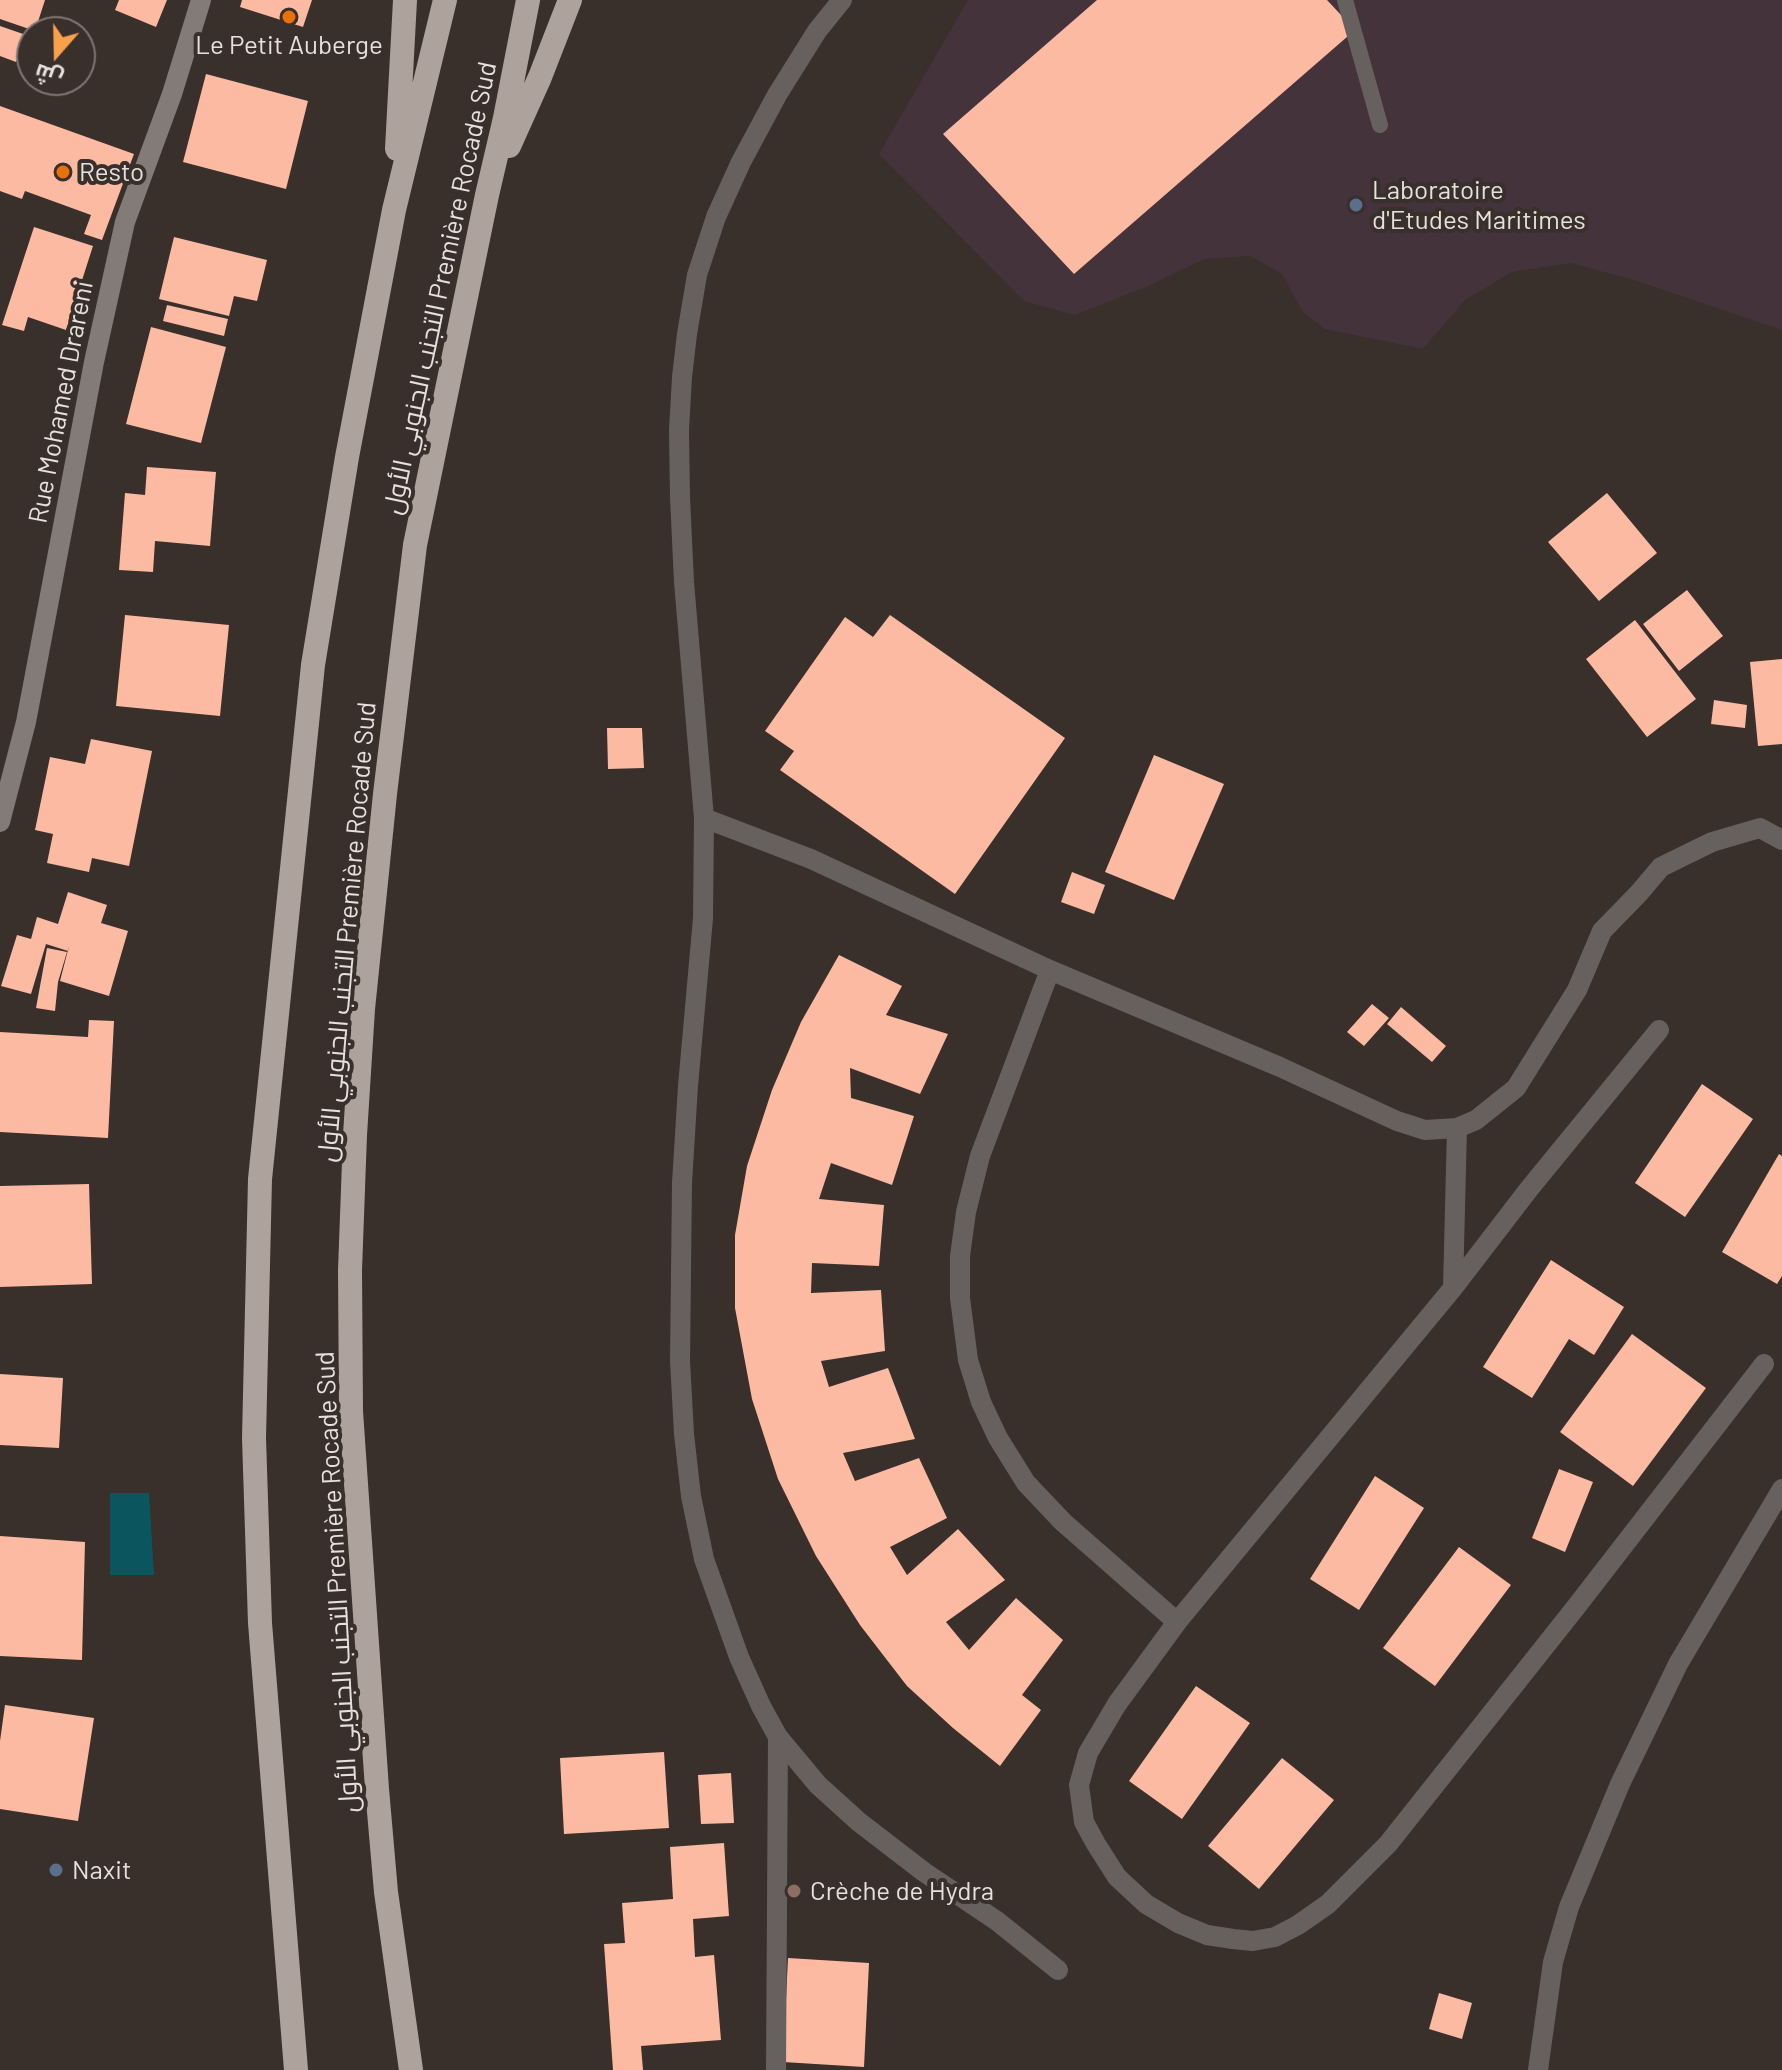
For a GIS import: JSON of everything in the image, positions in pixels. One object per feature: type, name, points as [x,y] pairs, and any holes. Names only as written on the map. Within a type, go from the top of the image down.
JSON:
[{"type":"highway","points":[[394,210],[405,0]]},
{"type":"highway","name":"التجنب الجنوبي الأول Première Rocade Sud","points":[[296,2070],[260,1623],[254,1438],[260,1179],[313,665],[347,457],[394,210],[445,0]]},
{"type":"highway","name":"التجنب الجنوبي الأول Première Rocade Sud","points":[[411,2070],[384,1877],[351,1411],[350,1270],[355,1135],[363,1009],[415,545],[528,0]]},
{"type":"highway","points":[[487,195],[540,77],[570,0]]},
{"type":"street","name":"Rue Mohamed Drareni","points":[[0,822],[26,722],[94,362],[125,222],[189,44],[201,0]]},
{"type":"street","points":[[842,0],[817,31],[777,95],[716,217],[697,275],[682,377],[679,430],[684,582],[704,818],[703,918],[682,1183],[680,1361],[684,1434],[691,1496],[704,1559],[739,1657],[778,1737],[818,1785],[859,1822],[924,1872],[997,1921],[1058,1970]]},
{"type":"street","points":[[704,818],[811,859],[1050,970],[1280,1067],[1397,1121],[1425,1130],[1457,1128],[1476,1120],[1516,1088],[1577,990],[1602,931],[1661,867],[1712,842],[1760,828],[1782,840]]},
{"type":"street","points":[[1050,970],[980,1156],[966,1212],[960,1256],[960,1298],[968,1360],[981,1402],[998,1438],[1026,1483],[1095,1552],[1177,1622]]},
{"type":"street","points":[[1659,1030],[1453,1288],[1177,1622],[1117,1704],[1088,1753],[1079,1785],[1084,1822],[1117,1877],[1146,1904],[1178,1923],[1207,1935],[1253,1941],[1275,1937],[1328,1904],[1388,1844],[1764,1364]]},
{"type":"street","points":[[1453,1288],[1457,1128]]},
{"type":"street","points":[[1538,2070],[1553,1962],[1569,1907],[1620,1784],[1678,1664],[1782,1489]]},
{"type":"street","points":[[776,2070],[778,1737]]},
{"type":"lane","points":[[1345,0],[1380,125]]},
{"type":"shaded area","name":"Laboratoire d'Etudes Maritimes","points":[[968,0],[1782,0],[1782,330],[1640,282],[1571,263],[1512,272],[1465,300],[1423,349],[1325,329],[1303,312],[1282,274],[1250,256],[1204,259],[1146,287],[1075,315],[1024,301],[879,154]]},
{"type":"water","points":[[110,1493],[149,1493],[154,1575],[110,1575]]},
{"type":"building","points":[[0,0],[45,0],[40,16],[16,16],[16,24],[0,19]]},
{"type":"building","points":[[119,0],[167,0],[156,27],[115,10]]},
{"type":"building","name":"Le Petit Auberge","points":[[242,0],[312,0],[303,27],[240,7]]},
{"type":"building","points":[[1097,0],[1327,0],[1355,30],[1074,274],[943,134]]},
{"type":"building","points":[[0,26],[16,32],[16,62],[0,56]]},
{"type":"building","points":[[206,74],[308,101],[286,189],[183,162]]},
{"type":"building","name":"Resto","points":[[0,106],[134,154],[102,240],[84,234],[91,215],[25,191],[22,199],[0,191]]},
{"type":"building","points":[[34,227],[93,246],[66,330],[28,317],[24,331],[2,325]]},
{"type":"building","points":[[174,237],[267,260],[257,301],[234,296],[229,316],[159,299]]},
{"type":"building","points":[[167,305],[228,319],[224,336],[163,321]]},
{"type":"building","points":[[151,327],[226,347],[201,443],[126,424]]},
{"type":"building","points":[[147,467],[216,472],[210,546],[155,541],[153,572],[119,570],[125,493],[145,495]]},
{"type":"building","points":[[1607,493],[1657,553],[1599,601],[1548,542]]},
{"type":"building","points":[[1687,590],[1723,636],[1679,671],[1643,624]]},
{"type":"building","points":[[125,615],[229,625],[220,716],[116,706]]},
{"type":"building","points":[[890,615],[1065,738],[955,894],[780,770],[794,751],[765,731],[845,617],[873,637]]},
{"type":"building","points":[[1635,620],[1696,699],[1647,737],[1586,659]]},
{"type":"building","points":[[1782,659],[1782,744],[1758,746],[1750,662]]},
{"type":"building","points":[[1714,700],[1747,705],[1745,728],[1711,724]]},
{"type":"building","points":[[607,728],[642,728],[644,768],[608,769]]},
{"type":"building","points":[[91,739],[152,751],[129,866],[92,858],[89,872],[47,863],[53,834],[35,830],[50,757],[85,764]]},
{"type":"building","points":[[1154,755],[1224,784],[1174,900],[1105,872]]},
{"type":"building","points":[[1072,872],[1105,885],[1094,914],[1061,902]]},
{"type":"building","points":[[68,892],[107,905],[101,923],[128,931],[109,996],[60,981],[68,951],[46,944],[31,994],[1,986],[17,935],[31,939],[37,917],[58,924]]},
{"type":"building","points":[[47,948],[67,952],[58,982],[55,1011],[36,1008]]},
{"type":"building","points":[[839,955],[902,986],[886,1015],[948,1034],[920,1094],[850,1068],[851,1098],[914,1116],[892,1185],[831,1163],[819,1199],[884,1205],[879,1266],[812,1263],[811,1293],[881,1290],[885,1351],[821,1361],[829,1387],[888,1368],[915,1439],[843,1453],[855,1481],[919,1458],[947,1518],[890,1547],[907,1575],[958,1529],[1005,1580],[946,1622],[969,1650],[1016,1598],[1063,1640],[1022,1695],[1041,1710],[1000,1766],[907,1686],[860,1625],[816,1556],[778,1479],[752,1399],[735,1308],[735,1235],[747,1166],[772,1090],[801,1022]]},
{"type":"building","points":[[1372,1004],[1389,1018],[1364,1046],[1347,1032]]},
{"type":"building","points":[[1401,1007],[1446,1046],[1432,1062],[1387,1024]]},
{"type":"building","points":[[89,1020],[114,1021],[108,1138],[0,1132],[0,1032],[88,1037]]},
{"type":"building","points":[[1702,1084],[1753,1119],[1685,1217],[1635,1183]]},
{"type":"building","points":[[1779,1154],[1782,1156],[1782,1276],[1777,1284],[1722,1252]]},
{"type":"building","points":[[89,1184],[92,1284],[0,1287],[0,1186]]},
{"type":"building","points":[[1551,1260],[1624,1307],[1594,1355],[1569,1339],[1532,1398],[1483,1367]]},
{"type":"building","points":[[1632,1334],[1706,1388],[1633,1486],[1560,1432]]},
{"type":"building","points":[[0,1374],[63,1378],[59,1448],[0,1445]]},
{"type":"building","points":[[1559,1469],[1593,1482],[1565,1552],[1532,1538]]},
{"type":"building","points":[[1375,1476],[1424,1508],[1359,1610],[1310,1579]]},
{"type":"building","points":[[0,1536],[85,1542],[82,1660],[0,1656]]},
{"type":"building","points":[[1459,1547],[1511,1585],[1435,1686],[1383,1648]]},
{"type":"building","points":[[1196,1686],[1250,1723],[1182,1819],[1129,1781]]},
{"type":"building","points":[[5,1705],[94,1718],[78,1821],[0,1809],[0,1741]]},
{"type":"building","points":[[664,1752],[669,1828],[564,1834],[560,1758]]},
{"type":"building","points":[[1282,1758],[1334,1800],[1259,1889],[1208,1846]]},
{"type":"building","points":[[731,1773],[734,1823],[701,1824],[698,1775]]},
{"type":"building","points":[[724,1843],[729,1916],[693,1919],[695,1957],[714,1955],[721,2040],[641,2046],[643,2070],[613,2070],[604,1944],[625,1943],[622,1903],[673,1899],[670,1847]]},
{"type":"building","points":[[788,1958],[869,1963],[864,2067],[783,2062]]},
{"type":"building","points":[[1439,1993],[1472,2003],[1462,2039],[1429,2029]]},
{"type":"place","name":"Le Petit Auberge","points":[[289,17]]},
{"type":"place","name":"Resto","points":[[63,172]]},
{"type":"place","name":"Laboratoire d'Etudes Maritimes","points":[[1356,205]]},
{"type":"place","name":"Naxit","points":[[56,1870]]},
{"type":"place","name":"Crèche de Hydra","points":[[794,1891]]}]
